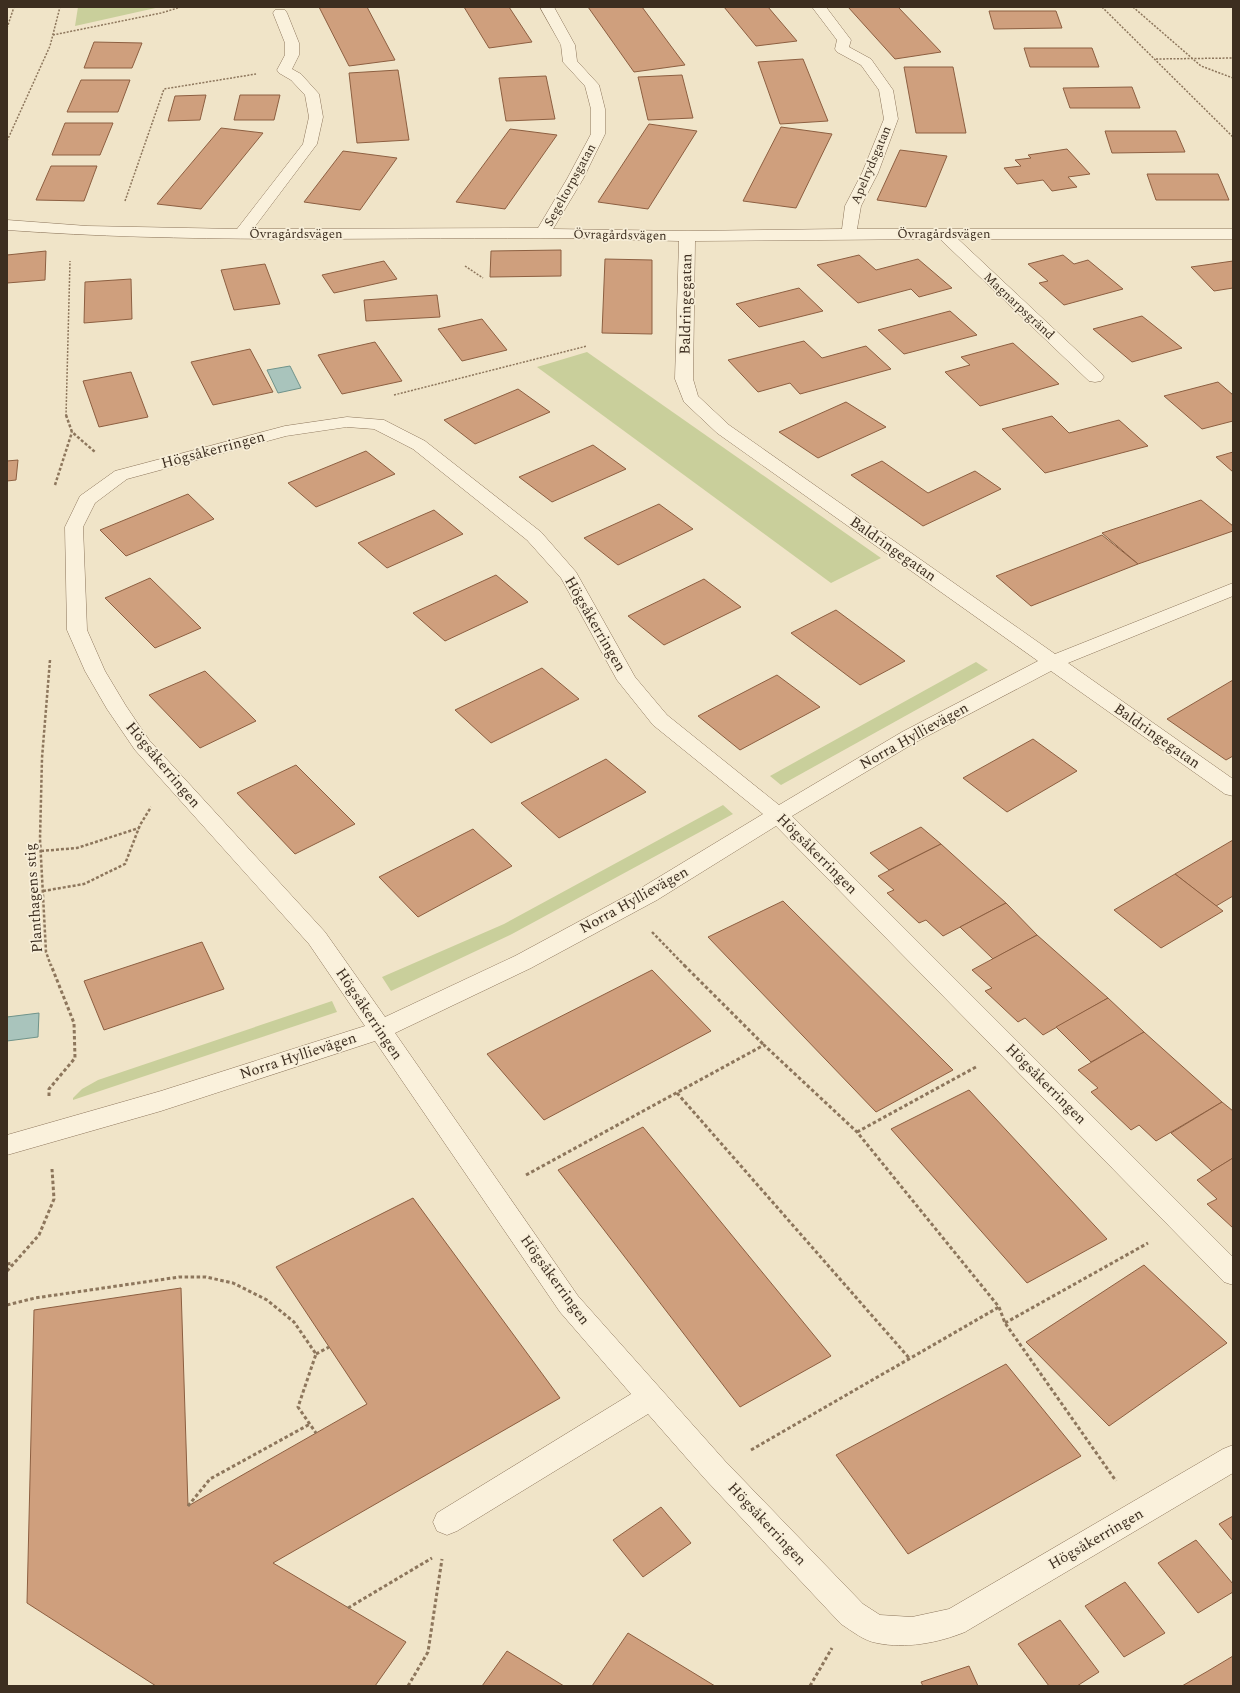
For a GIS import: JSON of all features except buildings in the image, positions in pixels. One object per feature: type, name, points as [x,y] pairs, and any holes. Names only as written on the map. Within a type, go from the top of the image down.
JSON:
[{"type":"street","name":"Segeltorpsgatan","points":[[543,233],[575,179],[598,134],[598,109],[592,85],[570,62],[568,45],[547,7]]},
{"type":"street","name":"Apelrydsgatan","points":[[819,7],[844,40],[842,50],[866,62],[886,90],[891,119],[870,173],[853,206],[849,234]]},
{"type":"street","points":[[241,234],[310,144],[316,117],[312,94],[296,77],[284,70],[292,55],[292,43],[280,12]]},
{"type":"street","name":"Övragårdsvägen","points":[[7,225],[86,231],[241,234],[543,233],[687,236],[849,234],[1233,234]]},
{"type":"street","name":"Magnarpsgränd","points":[[944,234],[1095,377]]},
{"type":"street","name":"Baldringegatan","points":[[687,236],[684,379],[690,398],[723,428],[1233,789]]},
{"type":"street","name":"Högsåkerringen","points":[[1233,1274],[778,815],[660,720],[627,680],[569,576],[534,536],[419,445],[378,424],[347,422],[285,431],[121,475],[87,500],[74,528],[76,630],[95,671],[117,709],[142,745],[317,938],[569,1304],[716,1470],[852,1614],[876,1629],[912,1631],[954,1622],[1233,1458]]},
{"type":"street","name":"Norra Hyllievägen","points":[[7,1145],[161,1101],[380,1030],[523,962],[649,894],[909,737],[1052,662],[1233,589]]},
{"type":"street","points":[[447,1522],[651,1398]]},
{"type":"path","points":[[7,28],[14,7]]},
{"type":"path","points":[[7,141],[53,35],[60,7]]},
{"type":"path","points":[[53,35],[161,13],[181,7]]},
{"type":"path","points":[[1102,7],[1233,137]]},
{"type":"path","points":[[1134,7],[1200,66],[1233,78]]},
{"type":"path","points":[[1155,59],[1233,58]]},
{"type":"path","points":[[114,231],[164,89],[284,70]]},
{"type":"path","points":[[86,231],[70,260],[65,412],[72,432],[121,475]]},
{"type":"path","points":[[347,422],[368,401],[587,346]]},
{"type":"path","name":"Planthagens stig","points":[[7,1271],[39,1236],[54,1199],[49,1134],[49,1088],[75,1058],[74,1023],[46,952],[41,851],[42,758]]},
{"type":"path","points":[[43,891],[84,884],[125,864],[147,810],[159,800],[182,789]]},
{"type":"path","points":[[41,851],[77,848],[139,828]]},
{"type":"path","points":[[626,906],[764,1045],[857,1132],[999,1307],[1005,1323],[1139,1514]]},
{"type":"path","points":[[493,1193],[764,1045]]},
{"type":"path","points":[[857,1132],[1010,1049]]},
{"type":"path","points":[[677,1093],[910,1359]]},
{"type":"path","points":[[1005,1323],[1184,1223]]},
{"type":"path","points":[[7,1264],[14,1263]]},
{"type":"path","points":[[7,1305],[35,1298],[179,1277],[206,1277],[233,1283],[267,1300],[294,1322],[316,1354]]},
{"type":"path","points":[[716,1470],[999,1307]]},
{"type":"path","points":[[316,1433],[298,1407],[316,1354],[329,1347]]},
{"type":"path","points":[[188,1506],[210,1480],[310,1424]]},
{"type":"path","points":[[408,1686],[428,1652],[447,1522]]},
{"type":"path","points":[[348,1608],[443,1551]]},
{"type":"green space","points":[[78,7],[160,7],[75,26]]},
{"type":"green space","points":[[587,352],[881,558],[831,583],[537,367]]},
{"type":"green space","points":[[976,662],[988,670],[781,785],[770,776]]},
{"type":"green space","points":[[723,805],[733,814],[512,934],[391,991],[382,977],[504,924]]},
{"type":"green space","points":[[332,1001],[337,1012],[73,1100],[73,1098],[82,1089],[98,1080]]},
{"type":"water","points":[[290,366],[301,388],[278,393],[267,370]]},
{"type":"water","points":[[39,1013],[38,1037],[7,1041],[7,1017]]}]
